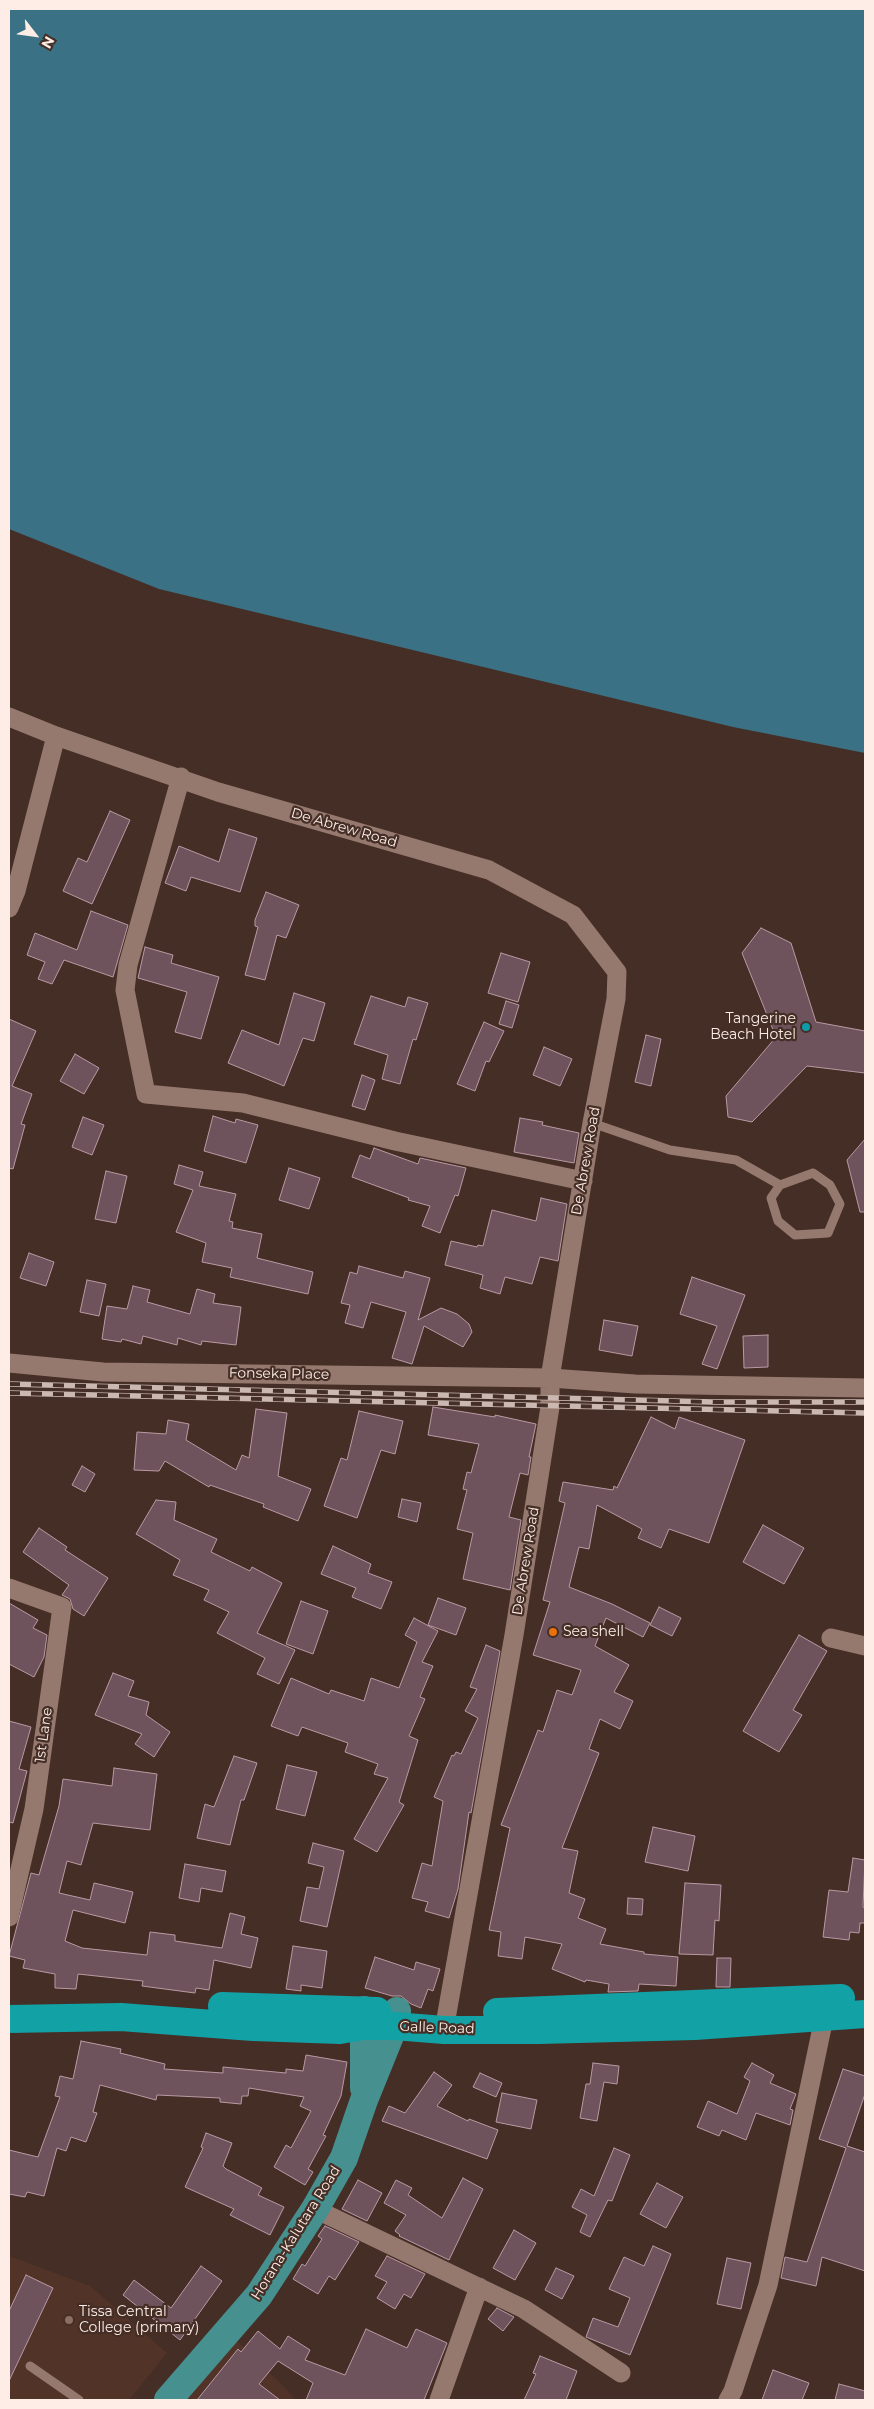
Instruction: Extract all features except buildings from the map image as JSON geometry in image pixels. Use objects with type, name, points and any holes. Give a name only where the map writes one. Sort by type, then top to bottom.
[{"type":"highway","name":"Galle Road","points":[[446,2021],[672,2006],[865,1997]]},
{"type":"highway","name":"Galle Road","points":[[9,2001],[119,1998],[363,2018],[446,2021],[539,2030],[696,2026],[865,2014]]},
{"type":"highway","name":"Galle Road","points":[[9,2019],[121,2017],[253,2027],[340,2030],[363,2018]]},
{"type":"main road","name":"Horana-Kalutara Road","points":[[363,2018],[364,2100]]},
{"type":"main road","name":"Horana-Kalutara Road","points":[[168,2400],[259,2295],[315,2209],[344,2158],[364,2100],[396,2019]]},
{"type":"street","name":"De Abrew Road","points":[[9,717],[56,736],[181,777],[218,792],[489,870],[573,915],[617,972],[616,999],[592,1123],[550,1378],[550,1407],[514,1635],[446,2021]]},
{"type":"street","points":[[9,908],[16,891],[56,736]]},
{"type":"street","points":[[181,777],[128,965],[124,990],[146,1094],[243,1103],[395,1141],[583,1181]]},
{"type":"street","name":"Fonseka Place","points":[[9,1363],[103,1372],[550,1378],[635,1384],[865,1388]]},
{"type":"street","name":"1st Lane","points":[[9,1588],[62,1607],[34,1809],[9,1917]]},
{"type":"street","points":[[831,1638],[865,1646]]},
{"type":"street","points":[[728,2400],[768,2285],[824,2018]]},
{"type":"street","points":[[315,2209],[524,2310],[621,2373]]},
{"type":"street","points":[[439,2400],[479,2287]]},
{"type":"lane","points":[[592,1123],[670,1150],[736,1160],[780,1185],[813,1173],[830,1185],[840,1204],[828,1233],[795,1236],[778,1221],[771,1198],[780,1185]]},
{"type":"lane","points":[[30,2366],[80,2400]]},
{"type":"shaded area","name":"Tissa Central College (primary)","points":[[9,2256],[90,2286],[167,2353],[129,2400],[9,2400]]},
{"type":"shaded area","points":[[236,2340],[288,2391],[295,2400],[186,2400]]},
{"type":"water","points":[[9,9],[865,9],[865,753],[733,727],[159,589],[9,529]]},
{"type":"railway","points":[[9,1384],[713,1402],[865,1402]]},
{"type":"railway","points":[[9,1393],[865,1413]]},
{"type":"place","name":"Tangerine Beach Hotel","points":[[806,1027]]},
{"type":"place","name":"Sea shell","points":[[553,1632]]},
{"type":"place","name":"Tissa Central College (primary)","points":[[69,2320]]}]
